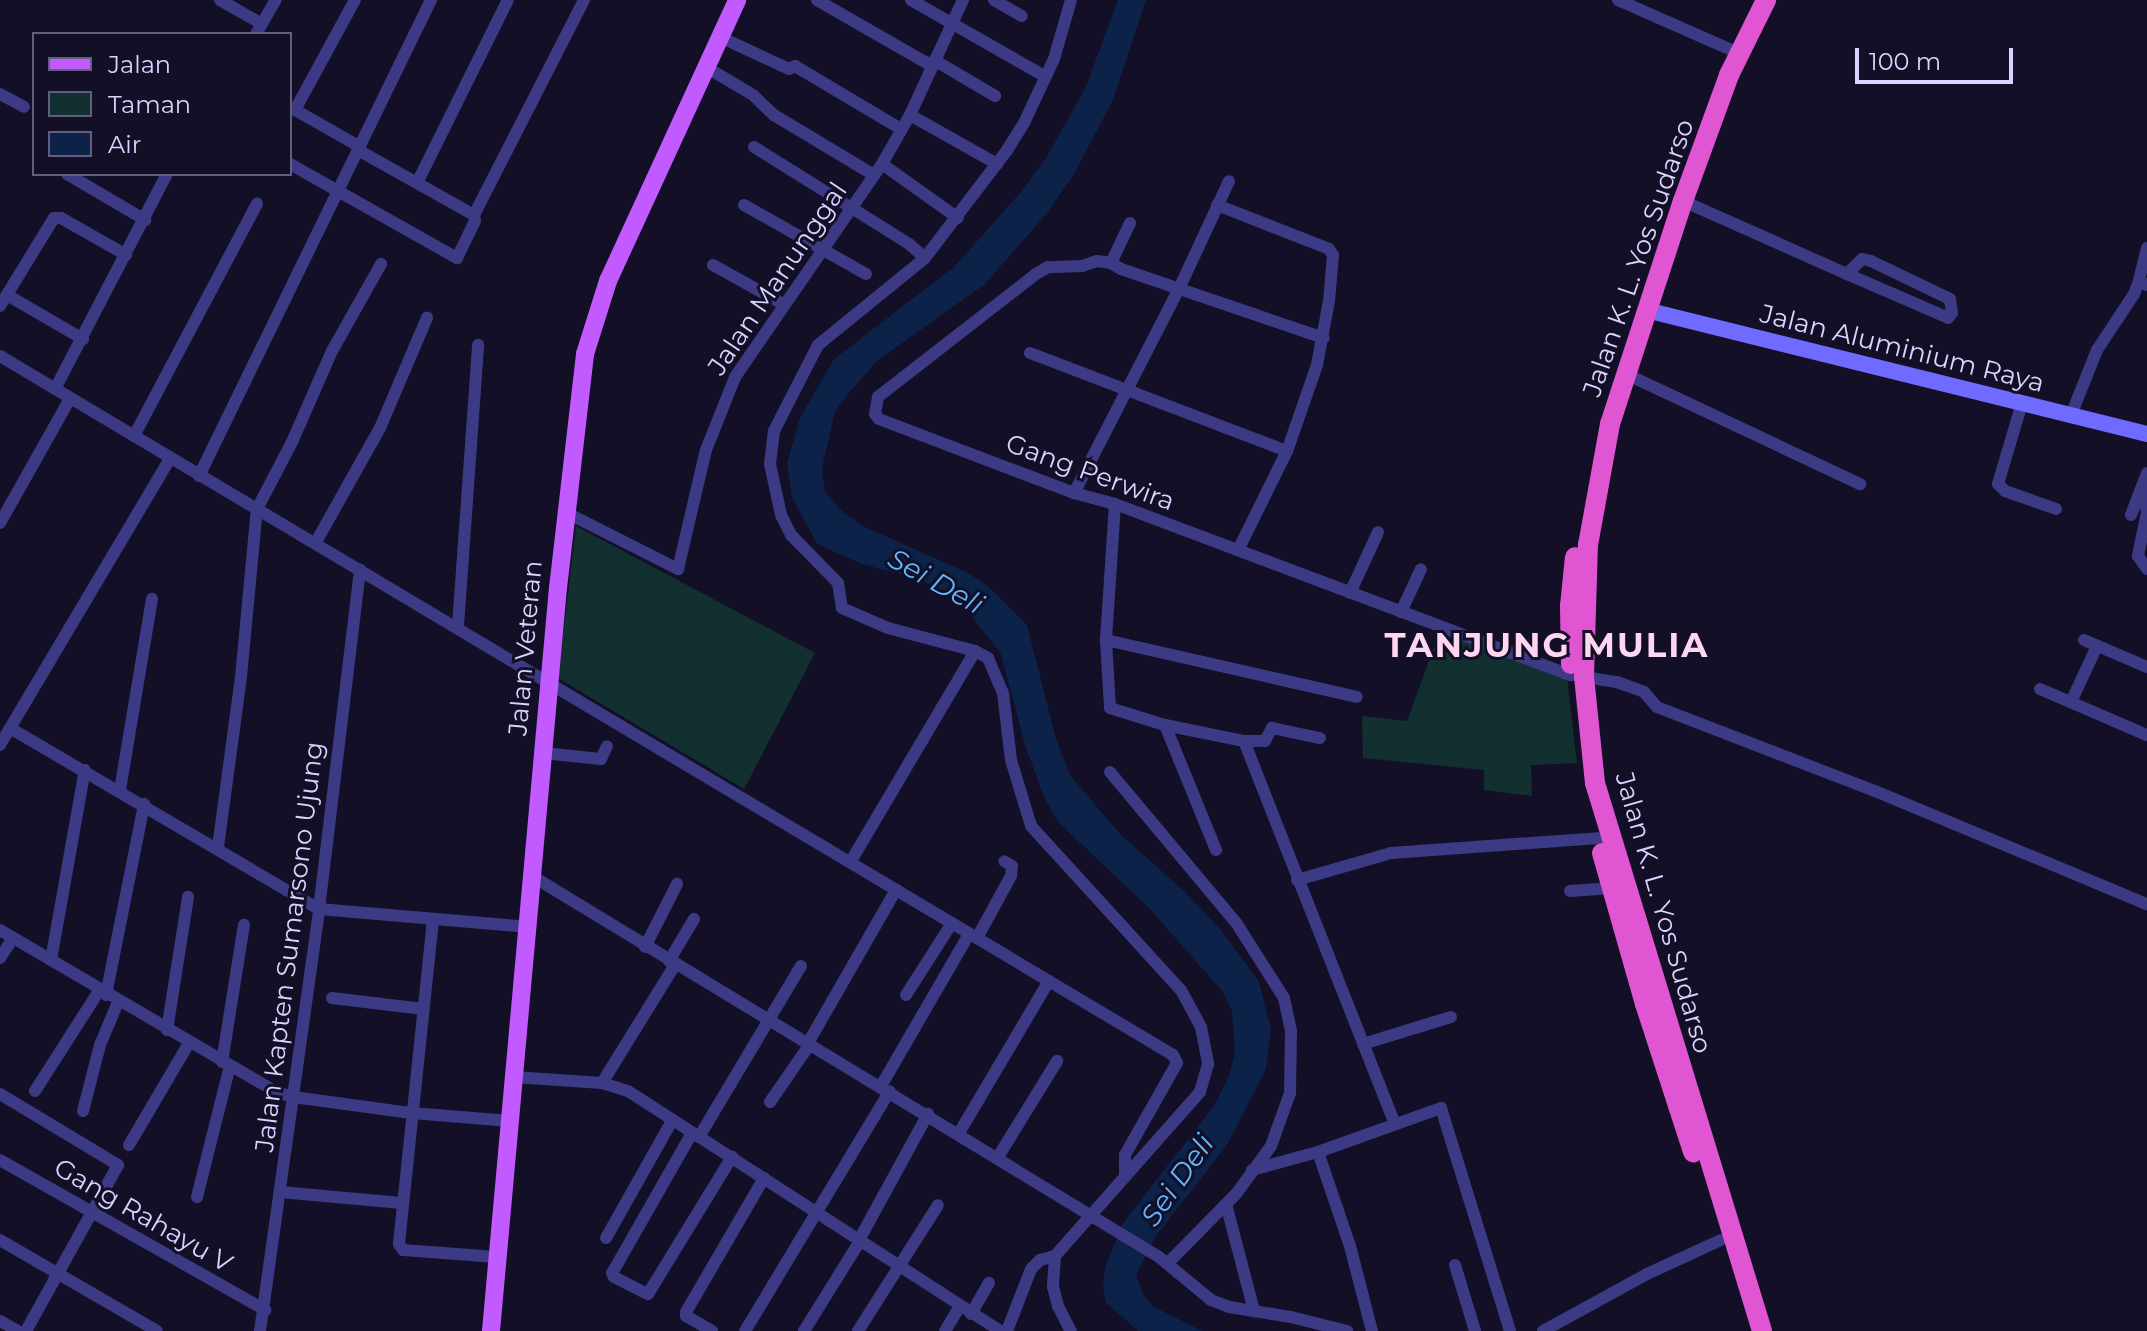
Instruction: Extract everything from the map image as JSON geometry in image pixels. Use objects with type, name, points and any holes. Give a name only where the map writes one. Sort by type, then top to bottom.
[{"type":"highway","name":"Jalan K. L. Yos Sudarso","points":[[1749,1331],[1645,1004],[1598,838],[1582,770],[1570,606],[1581,513],[1601,413],[1729,49],[1753,0]]},
{"type":"highway","name":"Jalan K. L. Yos Sudarso","points":[[1762,1331],[1595,783],[1577,676],[1588,545],[1606,443],[1626,374],[1640,308],[1729,75],[1766,0]]},
{"type":"main road","name":"Jalan Veteran","points":[[491,1331],[565,512],[585,354],[597,313],[737,0]]},
{"type":"main road","name":"Jalan Aluminium Raya","points":[[1640,308],[2147,434]]},
{"type":"street","points":[[220,0],[259,29],[276,0]]},
{"type":"street","points":[[355,0],[293,109],[474,215]]},
{"type":"street","points":[[199,476],[431,0]]},
{"type":"street","points":[[417,183],[508,0]]},
{"type":"street","points":[[292,165],[455,258],[584,0]]},
{"type":"street","points":[[817,0],[995,96]]},
{"type":"street","points":[[911,0],[1046,77]]},
{"type":"street","name":"Jalan Manunggal","points":[[565,512],[678,569],[706,450],[735,377],[882,164],[910,115],[963,0]]},
{"type":"street","points":[[994,0],[1022,16]]},
{"type":"street","points":[[1007,1331],[1031,1269],[1040,1260],[1055,1256],[1200,1092],[1208,1064],[1206,1045],[1181,990],[1031,826],[1011,760],[1003,693],[988,658],[975,651],[888,628],[842,608],[838,583],[807,556],[781,515],[770,464],[774,431],[818,345],[925,258],[958,218],[1024,123],[1046,77],[1071,0]]},
{"type":"street","points":[[1618,0],[1729,49]]},
{"type":"street","points":[[720,37],[789,69],[795,66],[901,129]]},
{"type":"street","points":[[706,67],[753,95],[774,115],[874,175]]},
{"type":"street","points":[[0,94],[24,107]]},
{"type":"street","points":[[910,115],[997,164]]},
{"type":"street","points":[[754,147],[909,244],[925,258]]},
{"type":"street","points":[[882,164],[958,218]]},
{"type":"street","points":[[70,176],[145,220]]},
{"type":"street","points":[[55,389],[166,176]]},
{"type":"street","points":[[1074,493],[1178,291],[1229,181]]},
{"type":"street","points":[[1683,201],[1847,274],[1948,318],[1952,313],[1950,299],[1871,261],[1862,259],[1847,274]]},
{"type":"street","points":[[134,436],[257,204]]},
{"type":"street","points":[[744,205],[866,274]]},
{"type":"street","points":[[1217,205],[1332,251],[1324,338],[1287,451],[1238,550]]},
{"type":"street","points":[[83,339],[3,300],[54,218],[61,218],[126,255]]},
{"type":"street","points":[[1130,223],[1111,263],[1178,291],[1324,338]]},
{"type":"street","points":[[2071,415],[2097,350],[2143,283],[2147,248]]},
{"type":"street","name":"Gang Perwira","points":[[1111,263],[1097,261],[1082,266],[1048,267],[1036,274],[878,397],[873,407],[879,419],[1577,676],[1617,682],[1644,692],[1657,707],[1875,791],[2147,904]]},
{"type":"street","points":[[218,847],[241,677],[257,509],[292,442],[332,351],[381,264]]},
{"type":"street","points":[[713,265],[783,304]]},
{"type":"street","points":[[316,542],[380,428],[427,318]]},
{"type":"street","points":[[458,626],[478,345]]},
{"type":"street","points":[[1030,353],[1287,451]]},
{"type":"street","points":[[0,356],[549,680],[1176,1060],[1125,1155],[1125,1176]]},
{"type":"street","points":[[1626,374],[1860,484]]},
{"type":"street","points":[[0,523],[70,399]]},
{"type":"street","points":[[2022,403],[1998,484],[2005,491],[2056,509]]},
{"type":"street","points":[[170,459],[4,735],[85,770],[319,909],[527,927]]},
{"type":"street","points":[[2131,515],[2147,473]]},
{"type":"street","points":[[2141,489],[2147,512],[2138,556],[2147,569]]},
{"type":"street","points":[[1115,504],[1106,640],[1110,708],[1165,725],[1244,741],[1265,741],[1272,728],[1320,738]]},
{"type":"street","points":[[1350,593],[1378,532]]},
{"type":"street","name":"Jalan Kapten Sumarsono Ujung","points":[[260,1331],[319,909],[360,569]]},
{"type":"street","points":[[1401,612],[1421,569]]},
{"type":"street","points":[[120,790],[152,599]]},
{"type":"street","points":[[1106,640],[1357,697]]},
{"type":"street","points":[[2084,640],[2147,667]]},
{"type":"street","points":[[2071,702],[2097,646]]},
{"type":"street","points":[[851,861],[975,651]]},
{"type":"street","points":[[2040,689],[2147,735]]},
{"type":"street","points":[[1165,725],[1216,850]]},
{"type":"street","points":[[1244,741],[1394,1122]]},
{"type":"street","points":[[543,753],[601,759],[607,746]]},
{"type":"street","points":[[51,960],[85,770]]},
{"type":"street","points":[[1110,772],[1229,914],[1284,998],[1293,1059],[1290,1093],[1271,1146],[1226,1204],[1163,1260]]},
{"type":"street","points":[[35,1091],[103,993],[144,804]]},
{"type":"street","points":[[1297,880],[1391,853],[1598,838]]},
{"type":"street","points":[[745,1331],[973,936],[1011,876],[1012,866],[1004,861]]},
{"type":"street","points":[[532,876],[645,947],[928,1114],[1163,1260],[1211,1300],[1229,1307],[1347,1331]]},
{"type":"street","points":[[645,947],[677,884]]},
{"type":"street","points":[[1570,891],[1613,888]]},
{"type":"street","points":[[770,1102],[809,1044],[896,890]]},
{"type":"street","points":[[167,1030],[188,897]]},
{"type":"street","points":[[602,1083],[694,919]]},
{"type":"street","points":[[433,920],[402,1203],[401,1249],[497,1257]]},
{"type":"street","points":[[906,995],[952,923]]},
{"type":"street","points":[[197,1197],[226,1064],[244,925]]},
{"type":"street","points":[[0,930],[265,1087],[293,1097],[412,1113],[510,1121]]},
{"type":"street","points":[[0,958],[13,938]]},
{"type":"street","points":[[732,1157],[648,1294],[614,1277],[612,1273],[801,966]]},
{"type":"street","points":[[959,1133],[1049,981]]},
{"type":"street","points":[[332,998],[423,1009]]},
{"type":"street","points":[[83,1111],[100,1045],[118,1002]]},
{"type":"street","points":[[1363,1044],[1451,1017]]},
{"type":"street","points":[[129,1145],[189,1043]]},
{"type":"street","points":[[998,1157],[1057,1061]]},
{"type":"street","points":[[514,1077],[602,1083],[628,1091],[1000,1331]]},
{"type":"street","points":[[0,1094],[117,1163],[118,1168],[26,1331]]},
{"type":"street","points":[[1252,1170],[1318,1152],[1394,1122],[1441,1108],[1510,1331]]},
{"type":"street","points":[[804,1331],[859,1241],[928,1114]]},
{"type":"street","points":[[606,1238],[672,1121]]},
{"type":"street","points":[[1318,1152],[1350,1246],[1372,1331]]},
{"type":"street","name":"Gang Rahayu V","points":[[0,1160],[265,1310]]},
{"type":"street","points":[[712,1331],[686,1316],[686,1312],[764,1178]]},
{"type":"street","points":[[280,1192],[402,1203]]},
{"type":"street","points":[[1226,1204],[1254,1311]]},
{"type":"street","points":[[858,1331],[938,1205]]},
{"type":"street","points":[[0,1240],[157,1331]]},
{"type":"street","points":[[1543,1331],[1647,1274],[1721,1240]]},
{"type":"street","points":[[1055,1256],[1053,1287],[1058,1306],[1071,1331]]},
{"type":"street","points":[[1455,1265],[1475,1331]]},
{"type":"street","points":[[945,1331],[989,1283]]},
{"type":"street","points":[[0,1321],[18,1331]]},
{"type":"green space","points":[[576,526],[815,653],[744,789],[558,678]]},
{"type":"green space","points":[[1440,631],[1567,678],[1577,763],[1531,765],[1532,796],[1484,790],[1484,770],[1363,758],[1362,716],[1407,721]]},
{"type":"water","name":"Sei Deli","points":[[1118,0],[1146,0],[1113,100],[1074,174],[1047,213],[985,284],[877,361],[850,392],[835,411],[822,468],[825,492],[844,513],[863,526],[968,573],[988,586],[1027,625],[1056,739],[1070,775],[1121,835],[1184,891],[1221,930],[1259,982],[1271,1029],[1266,1069],[1227,1145],[1155,1237],[1136,1275],[1144,1296],[1154,1307],[1202,1331],[1138,1331],[1106,1303],[1103,1288],[1105,1267],[1123,1223],[1214,1106],[1229,1076],[1235,1052],[1232,1011],[1223,992],[1149,908],[1058,822],[1044,797],[1025,745],[1001,654],[963,605],[922,580],[862,564],[817,544],[792,497],[787,463],[800,418],[834,359],[954,267],[1021,192],[1046,158],[1085,89]]},
{"type":"district","name":"TANJUNG MULIA","points":[[1547,646]]}]
